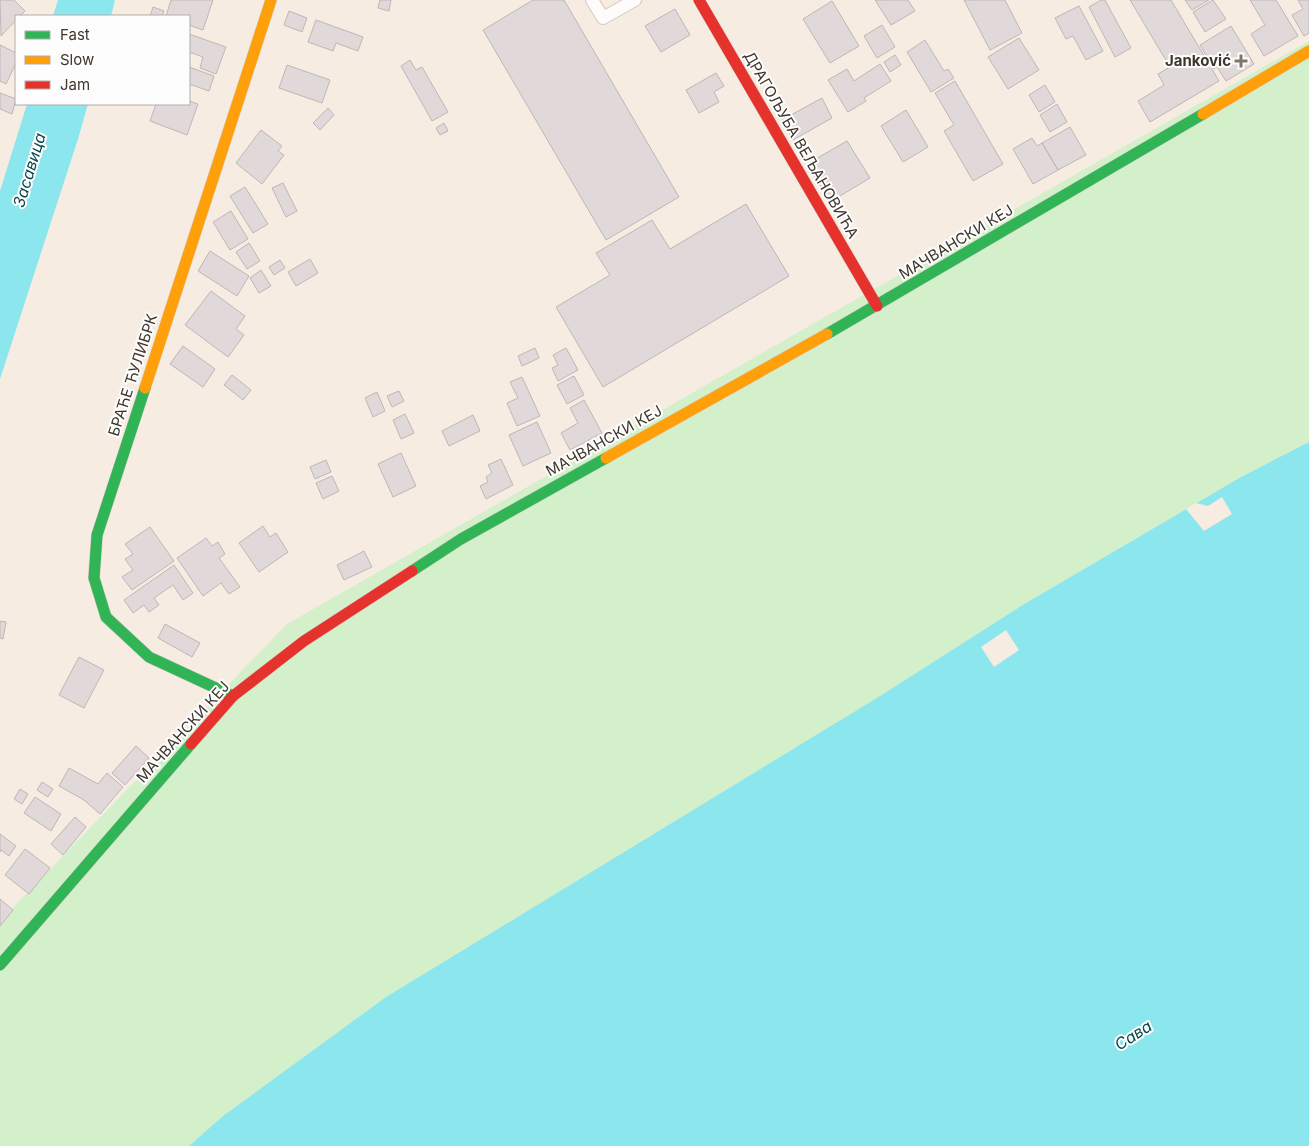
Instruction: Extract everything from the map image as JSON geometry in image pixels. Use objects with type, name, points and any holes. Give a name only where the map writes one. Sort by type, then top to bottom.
[{"type":"street","name":"БРАЋЕ ЋУЛИБРК","points":[[233,696],[150,657],[106,617],[94,578],[97,535],[271,0]]},
{"type":"street","name":"ДРАГОЉУБА ВЕЉАНОВИЋА","points":[[699,0],[877,306]]},
{"type":"street","name":"МАЧВАНСКИ КЕЈ","points":[[0,965],[233,696],[304,641],[461,539],[877,306],[1309,51]]},
{"type":"lane","points":[[592,0],[602,18],[635,0]]},
{"type":"green space","points":[[1309,41],[1309,442],[1241,477],[1021,606],[880,696],[386,997],[223,1116],[189,1146],[0,1146],[0,921],[287,624]]},
{"type":"water","points":[[58,0],[115,0],[111,15],[53,15]]},
{"type":"water","name":"Засавица","points":[[27,105],[88,105],[0,379],[0,191]]},
{"type":"water","name":"Сава","points":[[1309,442],[1309,1146],[189,1146],[223,1116],[386,997],[880,696],[1021,606],[1241,477]]},
{"type":"pier","points":[[1222,497],[1232,514],[1204,531],[1186,509],[1196,503],[1208,506]]},
{"type":"pier","points":[[1006,630],[1019,650],[994,667],[981,647]]},
{"type":"building","points":[[0,0],[14,0],[25,11],[21,15],[15,15],[15,21],[1,36]]},
{"type":"building","points":[[171,0],[213,0],[203,30],[190,25],[190,15],[166,15]]},
{"type":"building","points":[[380,0],[391,0],[389,11],[378,8]]},
{"type":"building","points":[[533,0],[564,0],[679,197],[606,240],[483,30]]},
{"type":"building","points":[[875,0],[908,0],[915,11],[891,25]]},
{"type":"building","points":[[964,0],[1005,0],[1022,33],[990,50]]},
{"type":"building","points":[[1101,0],[1105,0],[1131,48],[1115,57],[1089,7]]},
{"type":"building","points":[[1130,0],[1171,0],[1219,81],[1150,122],[1138,101],[1164,85],[1158,74],[1170,67]]},
{"type":"building","points":[[1185,0],[1209,0],[1192,10]]},
{"type":"building","points":[[1213,0],[1226,19],[1205,32],[1193,12]]},
{"type":"building","points":[[1250,0],[1276,0],[1298,36],[1264,56],[1251,34],[1265,25]]},
{"type":"building","points":[[1298,0],[1309,0],[1309,33],[1304,36],[1292,15],[1303,9]]},
{"type":"building","points":[[832,1],[859,46],[830,63],[803,19]]},
{"type":"building","points":[[1079,6],[1103,51],[1086,60],[1073,36],[1066,39],[1055,18]]},
{"type":"building","points":[[153,7],[164,11],[162,15],[150,15]]},
{"type":"building","points":[[675,9],[690,35],[661,52],[645,26]]},
{"type":"building","points":[[289,11],[307,18],[302,32],[284,25]]},
{"type":"building","points":[[316,20],[363,37],[358,51],[336,43],[333,51],[308,42]]},
{"type":"building","points":[[882,25],[895,47],[877,58],[864,36]]},
{"type":"building","points":[[1231,26],[1254,64],[1226,81],[1217,67],[1214,69],[1200,45]]},
{"type":"building","points":[[190,34],[226,47],[216,74],[200,68],[203,57],[190,52]]},
{"type":"building","points":[[1019,38],[1039,70],[1008,89],[988,57]]},
{"type":"building","points":[[925,40],[944,71],[948,69],[954,78],[931,92],[907,52]]},
{"type":"building","points":[[0,45],[15,52],[15,65],[6,84],[0,81]]},
{"type":"building","points":[[895,55],[901,65],[890,72],[884,62]]},
{"type":"building","points":[[410,60],[416,70],[422,67],[448,112],[432,121],[401,66]]},
{"type":"building","points":[[880,64],[891,81],[864,98],[866,101],[848,112],[828,80],[847,69],[854,81]]},
{"type":"building","points":[[287,65],[330,80],[322,103],[279,88]]},
{"type":"building","points":[[190,67],[214,76],[209,91],[190,84]]},
{"type":"building","points":[[716,73],[724,86],[714,92],[719,102],[699,113],[686,90]]},
{"type":"building","points":[[955,81],[1003,164],[973,181],[944,131],[954,125],[935,93]]},
{"type":"building","points":[[1045,85],[1055,102],[1039,112],[1029,95]]},
{"type":"building","points":[[0,93],[15,99],[12,114],[0,109]]},
{"type":"building","points":[[822,98],[832,118],[793,140],[782,120]]},
{"type":"building","points":[[190,101],[198,104],[187,135],[150,121],[156,105],[190,105]]},
{"type":"building","points":[[1057,104],[1067,122],[1050,132],[1040,115]]},
{"type":"building","points":[[328,108],[334,115],[320,130],[313,123]]},
{"type":"building","points":[[906,110],[928,147],[903,162],[881,126]]},
{"type":"building","points":[[444,123],[448,131],[440,135],[436,128]]},
{"type":"building","points":[[1070,127],[1086,155],[1058,170],[1042,143]]},
{"type":"building","points":[[261,130],[282,146],[278,151],[284,155],[262,184],[236,163]]},
{"type":"building","points":[[1032,138],[1037,146],[1042,143],[1058,170],[1033,184],[1013,149]]},
{"type":"building","points":[[847,141],[870,178],[830,202],[807,164]]},
{"type":"building","points":[[283,183],[297,211],[286,217],[272,188]]},
{"type":"building","points":[[245,187],[268,224],[253,233],[230,196]]},
{"type":"building","points":[[746,204],[789,276],[603,387],[556,307],[610,275],[596,253],[652,220],[670,249]]},
{"type":"building","points":[[231,211],[248,239],[230,250],[213,222]]},
{"type":"building","points":[[249,243],[260,261],[247,269],[236,252]]},
{"type":"building","points":[[210,251],[249,276],[237,296],[198,271]]},
{"type":"building","points":[[310,259],[318,273],[296,286],[288,272]]},
{"type":"building","points":[[280,260],[285,268],[274,275],[269,267]]},
{"type":"building","points":[[261,270],[271,286],[259,293],[250,278]]},
{"type":"building","points":[[211,291],[245,316],[236,329],[244,335],[228,357],[185,325]]},
{"type":"building","points":[[183,346],[215,369],[203,387],[170,364]]},
{"type":"building","points":[[535,348],[539,358],[522,366],[518,356]]},
{"type":"building","points":[[566,348],[578,370],[558,381],[552,368],[558,365],[553,355]]},
{"type":"building","points":[[232,375],[251,390],[243,400],[224,385]]},
{"type":"building","points":[[574,376],[584,395],[567,404],[557,385]]},
{"type":"building","points":[[522,377],[540,416],[517,426],[507,403],[518,398],[510,382]]},
{"type":"building","points":[[399,391],[404,401],[392,407],[387,396]]},
{"type":"building","points":[[377,392],[385,411],[373,417],[365,398]]},
{"type":"building","points":[[584,400],[602,433],[570,450],[561,433],[578,423],[570,408]]},
{"type":"building","points":[[405,414],[414,433],[401,439],[393,420]]},
{"type":"building","points":[[473,415],[480,431],[449,446],[442,431]]},
{"type":"building","points":[[537,422],[551,453],[523,466],[509,435]]},
{"type":"building","points":[[401,453],[416,486],[393,497],[378,464]]},
{"type":"building","points":[[501,459],[513,485],[486,499],[480,486],[488,482],[486,477],[492,473],[488,465]]},
{"type":"building","points":[[326,460],[331,472],[315,479],[310,467]]},
{"type":"building","points":[[332,476],[339,491],[323,499],[316,483]]},
{"type":"building","points":[[263,526],[270,537],[276,533],[288,552],[259,572],[239,543]]},
{"type":"building","points":[[150,527],[174,561],[132,590],[122,577],[133,570],[125,559],[133,554],[125,544]]},
{"type":"building","points":[[206,538],[212,546],[218,542],[225,554],[219,558],[240,587],[229,594],[221,583],[203,596],[177,558]]},
{"type":"building","points":[[364,551],[372,567],[344,580],[337,565]]},
{"type":"building","points":[[174,565],[193,593],[183,600],[173,585],[154,598],[159,605],[149,612],[144,605],[133,613],[124,600]]},
{"type":"building","points":[[0,621],[6,622],[3,639],[0,638]]},
{"type":"building","points":[[165,624],[200,643],[192,657],[158,638]]},
{"type":"building","points":[[79,657],[104,670],[84,708],[59,695]]},
{"type":"building","points":[[136,746],[149,758],[125,785],[112,773]]},
{"type":"building","points":[[69,768],[98,784],[107,773],[123,787],[100,814],[84,800],[59,786]]},
{"type":"building","points":[[42,782],[53,789],[48,797],[37,790]]},
{"type":"building","points":[[20,789],[28,794],[22,804],[14,799]]},
{"type":"building","points":[[35,797],[61,814],[51,831],[24,813]]},
{"type":"building","points":[[75,817],[86,827],[63,855],[51,844]]},
{"type":"building","points":[[0,834],[16,846],[9,856],[1,850],[0,852]]},
{"type":"building","points":[[25,849],[50,868],[29,894],[5,875]]},
{"type":"building","points":[[0,899],[13,910],[0,926]]},
{"type":"traffic: fast","points":[[827,334],[1203,114]]},
{"type":"traffic: fast","points":[[145,388],[97,535],[94,578],[106,617],[149,657],[233,696]]},
{"type":"traffic: fast","points":[[412,571],[461,539],[606,458]]},
{"type":"traffic: fast","points":[[0,965],[191,744]]},
{"type":"traffic: slow","points":[[145,388],[271,0]]},
{"type":"traffic: slow","points":[[1203,114],[1309,51]]},
{"type":"traffic: slow","points":[[606,458],[827,334]]},
{"type":"traffic: jam","points":[[699,0],[877,306]]},
{"type":"traffic: jam","points":[[191,744],[233,696],[304,641],[412,571]]},
{"type":"place","name":"Janković","points":[[1241,61]]}]
